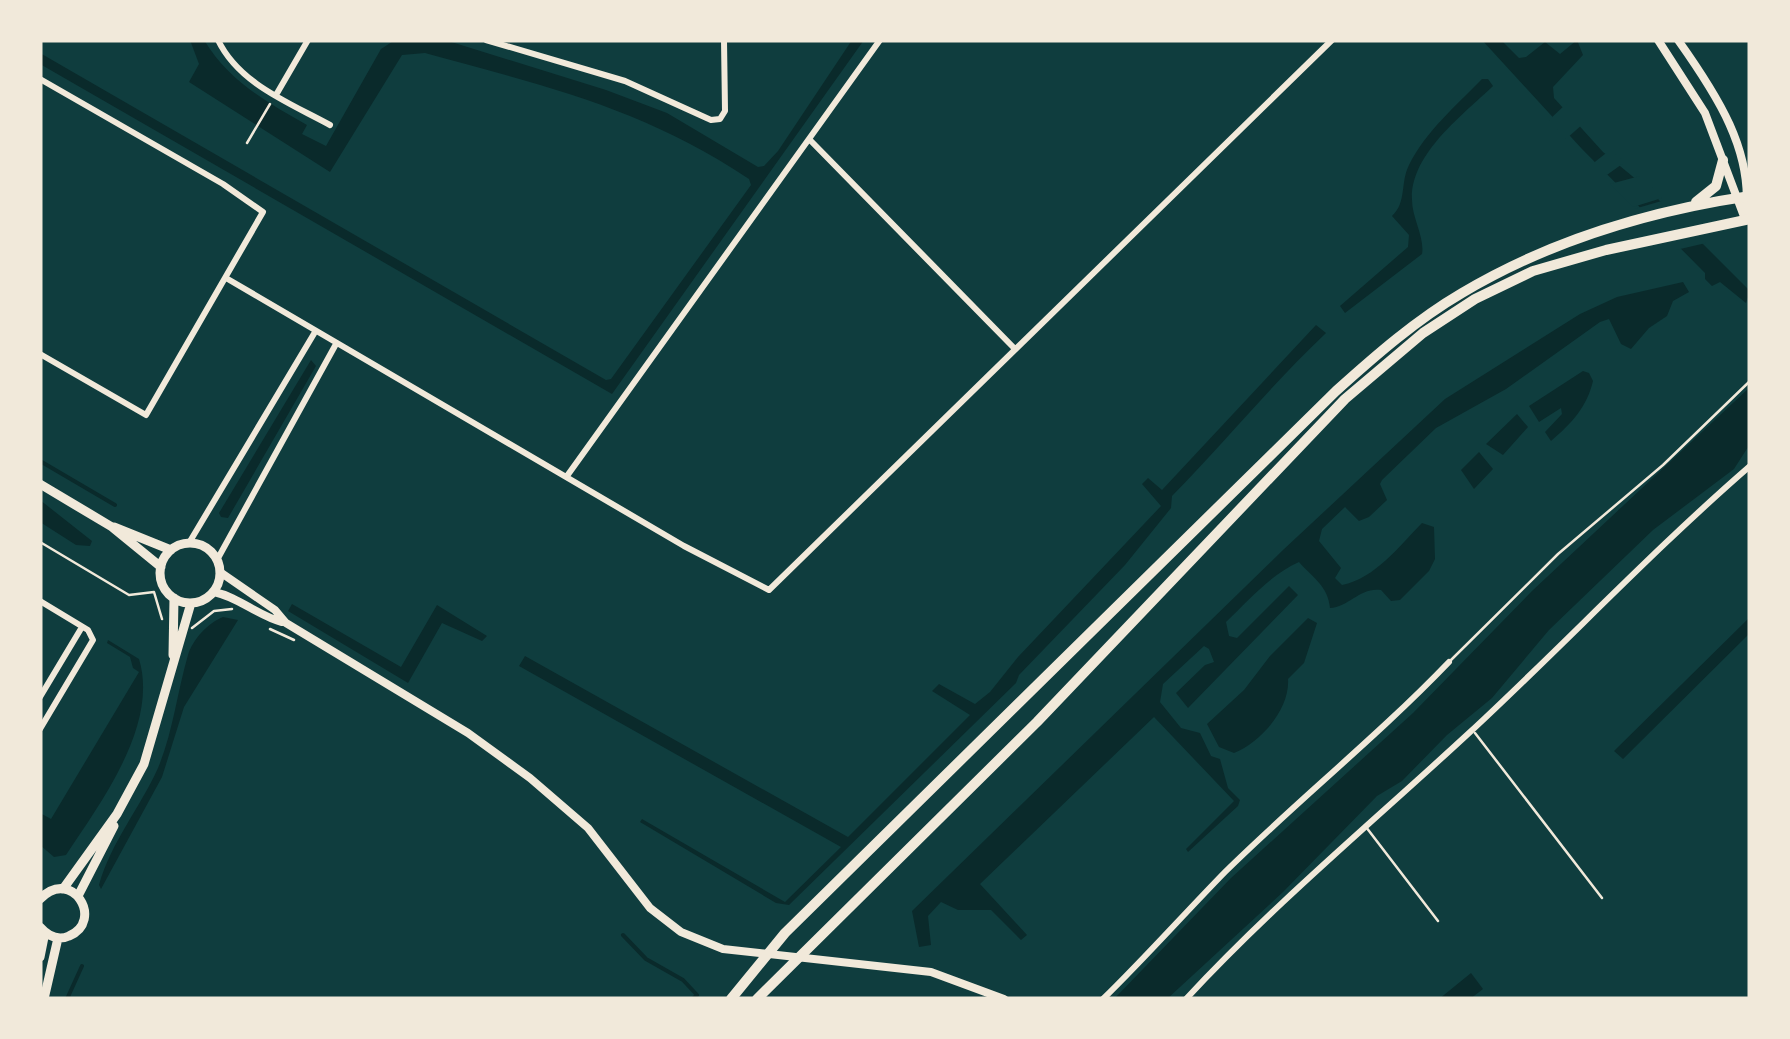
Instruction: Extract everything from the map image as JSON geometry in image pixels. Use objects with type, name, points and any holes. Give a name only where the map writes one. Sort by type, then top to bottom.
[{"type":"main road","points":[[1686,206],[1712,192],[1723,160]]},
{"type":"main road","points":[[730,999],[785,933],[1346,382],[1412,326],[1463,292],[1578,238],[1686,206],[1749,196]]},
{"type":"main road","points":[[757,999],[1024,736],[1253,493],[1378,370],[1423,333],[1475,299],[1533,272],[1648,240],[1748,219]]},
{"type":"main road","points":[[40,484],[112,526],[171,550],[189,544],[210,551],[220,572],[214,592],[192,603],[174,598]]},
{"type":"main road","points":[[112,526],[161,567]]},
{"type":"main road","points":[[171,550],[161,567],[162,581],[174,598],[173,658]]},
{"type":"main road","points":[[78,896],[144,764],[192,603]]},
{"type":"main road","points":[[63,889],[118,814]]},
{"type":"main road","points":[[40,957],[42,930],[58,938],[71,935],[82,925],[85,912],[78,896],[63,889],[42,894]]},
{"type":"main road","points":[[44,999],[58,938]]},
{"type":"street","points":[[218,40],[248,79],[330,125]]},
{"type":"street","points":[[274,97],[308,40]]},
{"type":"street","points":[[486,40],[625,81],[711,120],[720,119],[725,112],[724,40]]},
{"type":"street","points":[[567,476],[880,40]]},
{"type":"street","points":[[226,278],[684,546],[769,590],[1332,40]]},
{"type":"street","points":[[1658,40],[1705,113],[1734,198],[1748,219]]},
{"type":"street","points":[[1678,40],[1708,82],[1727,119],[1749,196],[1748,219]]},
{"type":"street","points":[[40,79],[223,184],[263,212],[146,415],[40,354]]},
{"type":"street","points":[[810,140],[1015,348]]},
{"type":"street","points":[[189,544],[315,332]]},
{"type":"street","points":[[217,560],[336,344]]},
{"type":"street","points":[[1186,999],[1257,926],[1472,730],[1686,522],[1750,466]]},
{"type":"street","points":[[220,572],[275,610],[286,623]]},
{"type":"street","points":[[214,592],[286,623],[468,733],[530,778],[588,828],[650,908],[681,932],[723,949],[931,972],[1004,999]]},
{"type":"street","points":[[40,601],[82,627],[93,640],[40,729]]},
{"type":"street","points":[[40,697],[82,627]]},
{"type":"street","points":[[1103,999],[1226,872],[1450,662]]},
{"type":"lane","points":[[1450,662],[1558,554],[1662,466],[1750,381]]},
{"type":"lane","points":[[1472,730],[1602,898]]},
{"type":"lane","points":[[1366,827],[1438,921]]},
{"type":"path","points":[[247,143],[274,97]]},
{"type":"path","points":[[40,542],[129,595],[154,592]]},
{"type":"water","points":[[190,40],[204,40],[237,79],[307,125],[302,134],[326,146],[381,49],[395,40],[445,40],[667,113],[758,167],[778,151],[852,40],[864,40],[612,394],[40,64],[40,53],[606,380],[611,379],[751,185],[749,179],[671,134],[632,117],[552,89],[425,53],[402,55],[330,172],[189,82],[199,64]]},
{"type":"water","points":[[1482,40],[1501,40],[1519,58],[1545,42],[1560,54],[1577,40],[1583,55],[1553,87],[1554,98],[1603,152],[1649,190],[1750,291],[1746,303],[1720,282],[1712,286],[1705,273],[1582,149]]},
{"type":"water","points":[[1482,79],[1488,79],[1493,86],[1440,137],[1414,183],[1412,200],[1422,254],[1345,313],[1340,306],[1408,247],[1409,235],[1392,216],[1400,205],[1409,165],[1433,130]]},
{"type":"water","points":[[1683,282],[1689,292],[1673,301],[1667,316],[1649,328],[1631,349],[1621,344],[1609,319],[1600,322],[1506,389],[1436,428],[1382,480],[1387,500],[1369,517],[1359,521],[1345,507],[1322,529],[1319,541],[1341,568],[1335,578],[1342,585],[1366,576],[1422,523],[1434,527],[1435,559],[1429,571],[1400,600],[1391,601],[1381,590],[1374,590],[1330,608],[1323,588],[1299,562],[1269,581],[1226,622],[1229,636],[1237,638],[1289,586],[1298,595],[1188,708],[1176,693],[1205,665],[1214,662],[1209,649],[1204,646],[1163,684],[1160,702],[1181,728],[1200,733],[1211,756],[1220,759],[1228,788],[1240,800],[1188,852],[1186,849],[1234,801],[1154,717],[980,884],[1027,935],[1021,940],[991,910],[958,910],[941,902],[928,916],[931,945],[919,947],[912,911],[1283,550],[1445,399],[1580,314],[1617,297]]},
{"type":"water","points":[[1316,325],[1326,333],[1172,496],[1171,508],[1125,565],[1019,675],[1016,683],[789,905],[776,903],[640,822],[642,819],[785,902],[841,847],[519,666],[525,656],[848,837],[970,715],[932,691],[939,684],[975,704],[990,692],[1018,657],[1161,506],[1142,484],[1148,478],[1162,490]]},
{"type":"water","points":[[311,360],[316,366],[228,518],[221,517],[219,513]]},
{"type":"water","points":[[1583,371],[1593,381],[1587,399],[1551,441],[1545,432],[1562,414],[1561,408],[1539,422],[1529,406]]},
{"type":"water","points":[[1750,387],[1750,444],[1734,469],[1653,530],[1549,630],[1492,698],[1447,735],[1402,781],[1377,796],[1283,892],[1167,999],[1114,999],[1231,878],[1413,713],[1532,591]]},
{"type":"water","points":[[1517,414],[1528,427],[1503,455],[1486,444]]},
{"type":"water","points":[[1479,452],[1493,469],[1474,489],[1461,470]]},
{"type":"water","points":[[40,500],[92,541],[90,546],[76,545],[40,522]]},
{"type":"water","points":[[292,604],[401,667],[437,605],[487,636],[482,641],[442,623],[408,683],[288,611]]},
{"type":"water","points":[[223,617],[238,620],[184,707],[162,777],[101,889],[99,885],[111,854],[163,754],[190,649],[207,627]]},
{"type":"water","points":[[1750,617],[1750,633],[1623,759],[1614,751]]},
{"type":"water","points":[[1308,618],[1317,623],[1304,663],[1288,679],[1279,713],[1244,748],[1234,753],[1219,747],[1207,724],[1244,690],[1270,656]]},
{"type":"water","points":[[108,640],[139,659],[143,684],[141,710],[134,736],[110,787],[66,855],[54,857],[40,845],[40,813],[51,819],[139,672],[133,668],[130,657]]},
{"type":"water","points":[[1471,973],[1483,989],[1470,999],[1439,999]]},
{"type":"pier","points":[[1566,104],[1584,123],[1566,139],[1549,120]]},
{"type":"pier","points":[[1610,150],[1625,162],[1604,177],[1591,165]]},
{"type":"pier","points":[[1640,176],[1662,198],[1633,207],[1610,184]]},
{"type":"pier","points":[[1665,200],[1706,243],[1676,250],[1634,209]]},
{"type":"waterway","points":[[40,461],[115,505]]},
{"type":"waterway","points":[[623,935],[646,959],[683,980],[697,995],[693,999]]},
{"type":"waterway","points":[[67,999],[82,966]]}]
